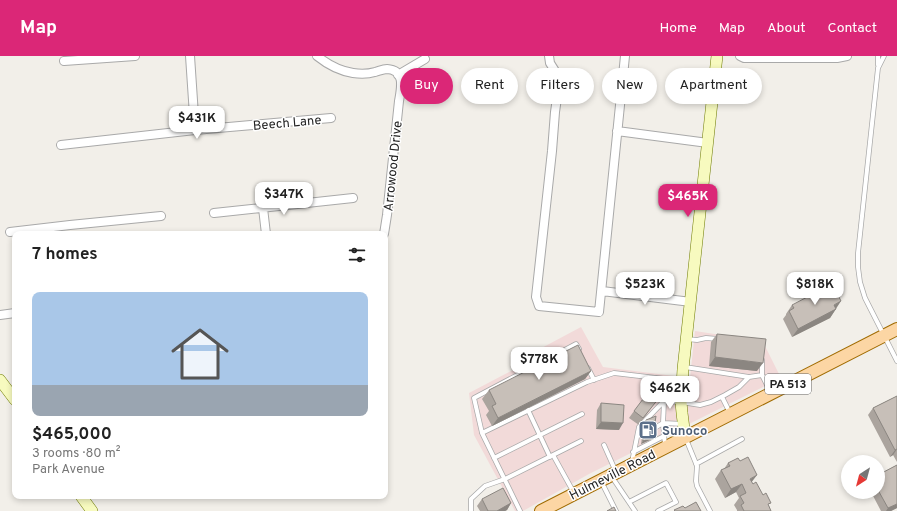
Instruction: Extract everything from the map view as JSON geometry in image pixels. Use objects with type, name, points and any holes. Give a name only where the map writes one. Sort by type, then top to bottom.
[{"type":"main road","name":"Hulmeville Road","points":[[542,511],[631,465],[665,442],[685,437],[897,328]]},
{"type":"street","points":[[64,61],[135,56]]},
{"type":"street","points":[[190,56],[195,130]]},
{"type":"street","points":[[317,56],[324,62],[346,72],[363,73],[386,69],[392,70],[398,75],[425,59]]},
{"type":"street","points":[[549,56],[550,63],[555,71],[559,84],[536,297],[539,306],[599,312],[625,56]]},
{"type":"street","points":[[685,437],[681,402],[686,339],[717,56]]},
{"type":"street","points":[[740,56],[744,58],[837,58],[847,56]]},
{"type":"street","name":"Arrowood Drive","points":[[384,231],[402,83],[398,75]]},
{"type":"street","name":"Beech Lane","points":[[61,145],[195,130],[331,118]]},
{"type":"street","points":[[617,131],[708,143]]},
{"type":"street","points":[[214,213],[353,198]]},
{"type":"street","points":[[263,208],[266,231]]},
{"type":"street","points":[[19,231],[161,216]]},
{"type":"street","points":[[70,225],[71,231]]},
{"type":"street","points":[[602,291],[690,302]]},
{"type":"street","points":[[0,315],[12,313]]},
{"type":"street","points":[[0,380],[12,396]]},
{"type":"street","points":[[83,499],[92,511]]},
{"type":"lane","points":[[878,56],[878,68],[858,254],[858,267],[860,282],[865,298],[897,361]]},
{"type":"lane","points":[[878,68],[884,56]]},
{"type":"lane","points":[[686,339],[697,340],[706,338],[725,340]]},
{"type":"lane","points":[[520,511],[482,433],[474,398],[576,344],[580,351]]},
{"type":"lane","points":[[762,356],[762,375],[771,393]]},
{"type":"lane","points":[[587,366],[594,380]]},
{"type":"lane","points":[[684,366],[749,377],[762,375]]},
{"type":"lane","points":[[482,433],[587,382],[614,373],[683,381]]},
{"type":"lane","points":[[631,465],[639,427],[664,401],[700,405],[711,402],[739,387],[749,377]]},
{"type":"lane","points":[[722,397],[730,414]]},
{"type":"lane","points":[[633,452],[665,442],[663,423],[664,401]]},
{"type":"lane","points":[[528,410],[540,435],[574,494]]},
{"type":"lane","points":[[494,458],[582,414]]},
{"type":"lane","points":[[653,429],[663,423],[683,424]]},
{"type":"lane","points":[[637,437],[643,434]]},
{"type":"lane","points":[[685,437],[697,466],[697,486],[710,511]]},
{"type":"lane","points":[[696,464],[742,439]]},
{"type":"lane","points":[[471,511],[471,499],[485,486],[505,479],[581,441]]},
{"type":"lane","points":[[604,445],[616,511]]},
{"type":"lane","points":[[609,476],[635,511]]},
{"type":"lane","points":[[629,502],[666,484],[676,502],[658,511]]},
{"type":"shaded area","points":[[581,327],[603,367],[690,378],[695,331],[760,341],[765,346],[781,378],[589,474],[523,511],[515,511],[474,435],[469,393],[538,357],[536,351]]},
{"type":"building","points":[[832,284],[841,301],[834,305],[836,309],[798,329],[789,311],[794,308],[792,305]]},
{"type":"building","points":[[717,334],[766,339],[763,363],[715,357]]},
{"type":"building","points":[[578,345],[591,371],[498,418],[492,406],[496,404],[489,390]]},
{"type":"building","points":[[649,391],[659,398],[643,418],[634,411]]},
{"type":"building","points":[[897,396],[897,449],[895,450],[873,408]]},
{"type":"building","points":[[601,403],[624,405],[623,423],[601,422]]},
{"type":"building","points":[[656,416],[653,436],[643,441],[646,420]]},
{"type":"building","points":[[748,457],[757,475],[750,479],[753,484],[756,482],[763,495],[766,493],[771,503],[768,504],[771,511],[744,511],[741,505],[744,503],[740,496],[746,493],[742,484],[731,489],[721,470],[730,466],[728,463],[738,458],[740,461]]},
{"type":"building","points":[[897,465],[897,504],[888,508],[883,499],[885,499],[885,471]]},
{"type":"building","points":[[503,488],[511,503],[497,511],[488,511],[482,499]]},
{"type":"building","points":[[696,502],[701,511],[674,510],[683,506],[685,508]]},
{"type":"building","points":[[614,507],[616,511],[607,511]]},
{"type":"place","name":"Sunoco","points":[[648,430]]}]
